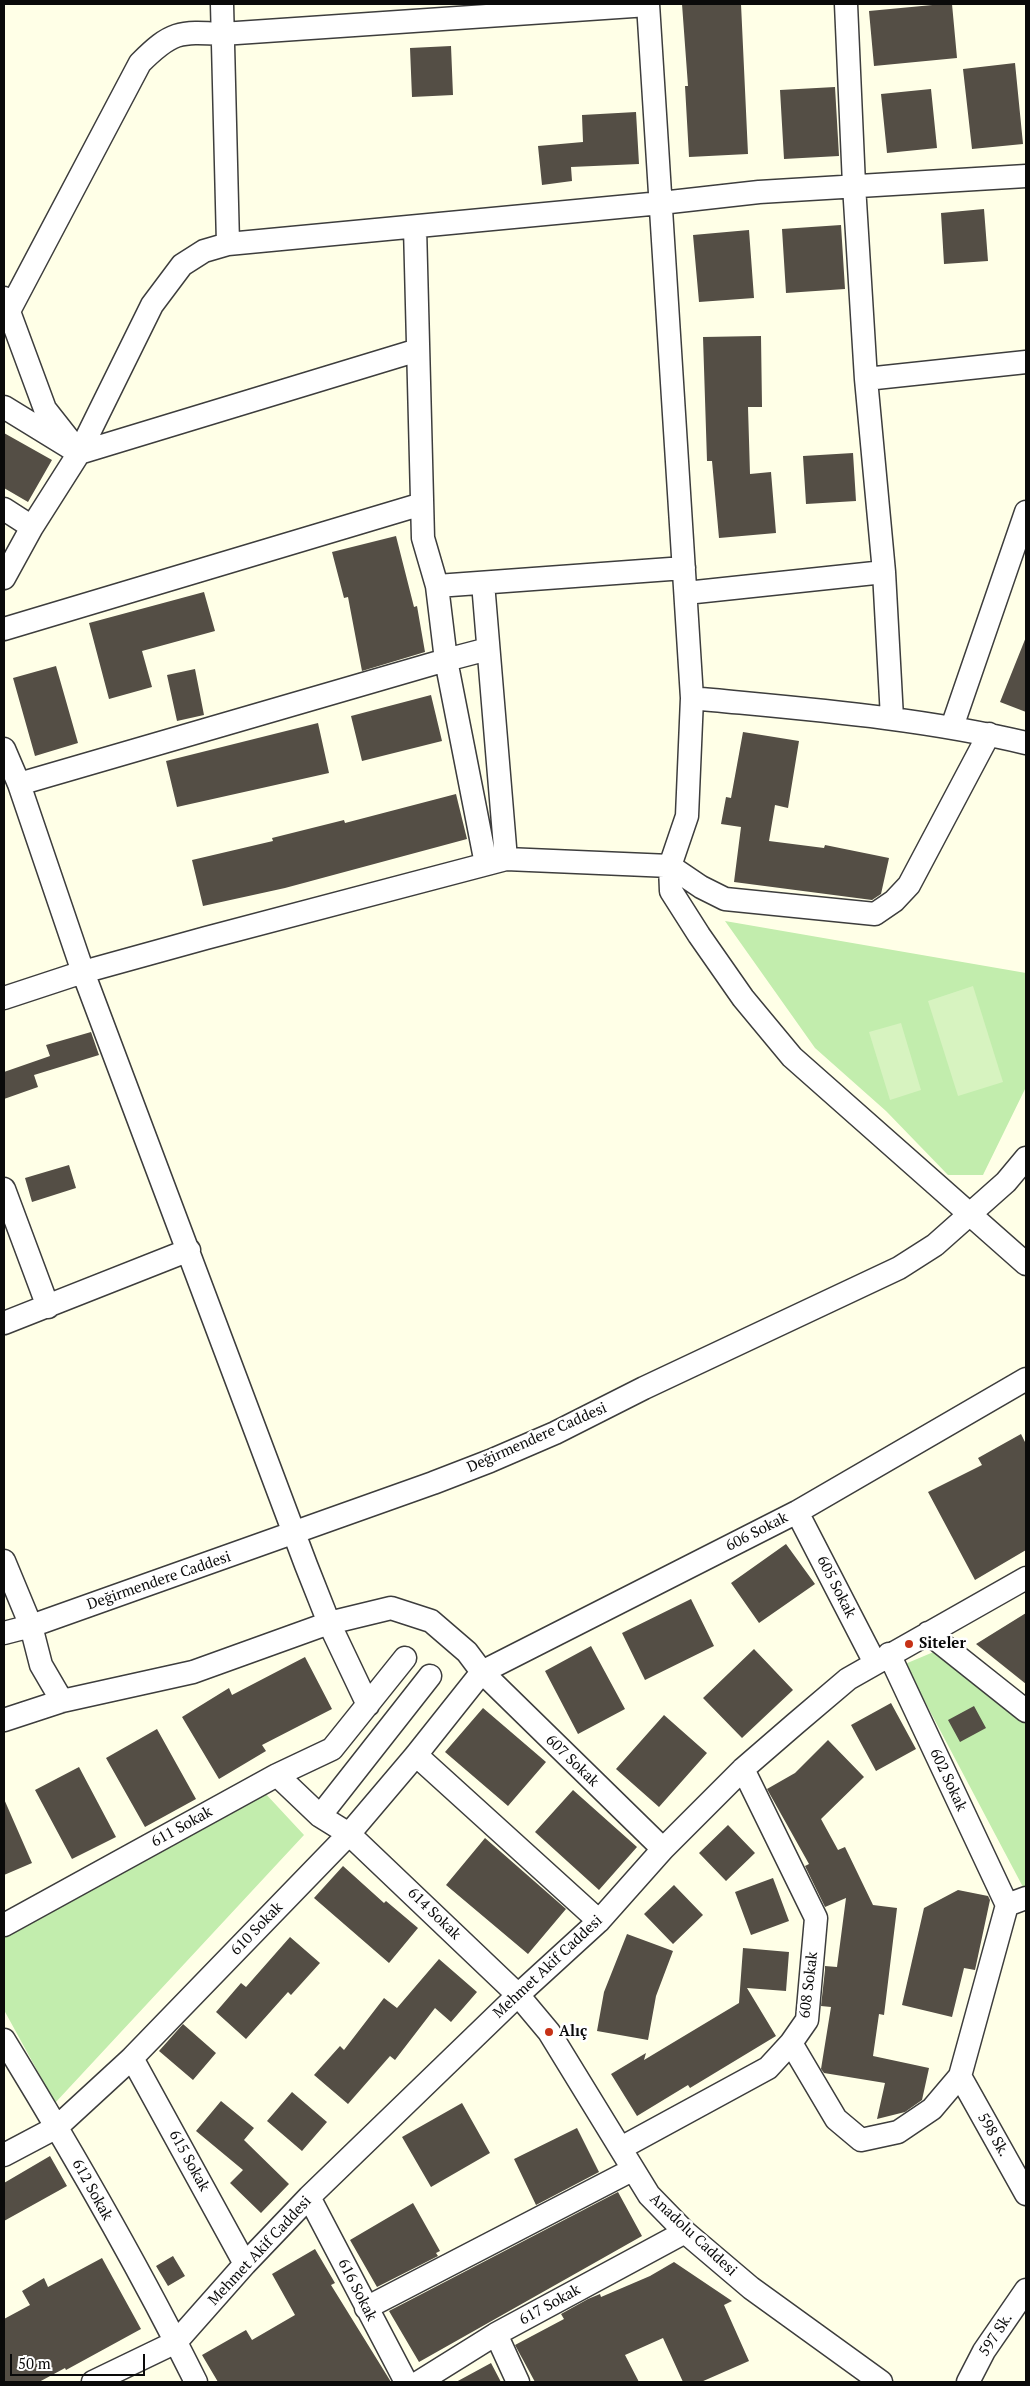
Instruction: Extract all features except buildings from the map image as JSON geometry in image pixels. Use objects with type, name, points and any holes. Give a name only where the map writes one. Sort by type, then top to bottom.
[{"type":"street","points":[[222,4],[228,244]]},
{"type":"street","points":[[79,453],[45,409],[6,304],[140,63],[160,44],[173,36],[190,32],[222,34],[648,4],[692,698],[687,816],[670,866],[672,891],[699,936],[744,998],[792,1057],[1026,1264]]},
{"type":"street","points":[[846,4],[854,184],[866,379],[884,572],[892,718]]},
{"type":"street","points":[[4,578],[32,526],[79,453],[152,305],[182,265],[204,251],[228,244],[759,192],[854,184],[1026,176]]},
{"type":"street","points":[[415,227],[423,538],[436,586],[446,660],[496,862]]},
{"type":"street","points":[[4,407],[79,453],[418,350]]},
{"type":"street","points":[[866,379],[1026,362]]},
{"type":"street","points":[[4,629],[422,504]]},
{"type":"street","points":[[4,509],[32,526]]},
{"type":"street","points":[[952,727],[1026,512]]},
{"type":"street","points":[[436,586],[684,568]]},
{"type":"street","points":[[686,593],[884,572]]},
{"type":"street","points":[[483,583],[488,650],[496,862]]},
{"type":"street","points":[[19,784],[446,660],[488,650]]},
{"type":"street","points":[[692,698],[892,718],[952,727],[1026,743]]},
{"type":"street","points":[[4,998],[83,972],[311,909],[496,862],[670,866],[701,887],[725,899],[875,914],[894,901],[909,885],[989,734]]},
{"type":"street","points":[[4,749],[19,784],[83,972],[294,1533],[329,1623],[368,1704]]},
{"type":"street","name":"Değirmendere Caddesi","points":[[4,1633],[31,1626],[433,1483],[555,1433],[653,1384],[899,1268],[935,1245],[968,1213],[1006,1182],[1026,1158]]},
{"type":"street","points":[[4,1189],[48,1307]]},
{"type":"street","points":[[4,1323],[189,1250]]},
{"type":"street","name":"606 Sokak","points":[[482,1672],[797,1512],[1026,1379]]},
{"type":"street","name":"605 Sokak","points":[[797,1512],[882,1659]]},
{"type":"street","points":[[4,1561],[31,1626],[41,1665],[62,1701]]},
{"type":"street","name":"Mehmet Akif Caddesi","points":[[93,2382],[176,2342],[245,2264],[310,2197],[518,1995],[599,1921],[663,1849],[743,1769],[848,1679],[1026,1578]]},
{"type":"street","name":"607 Sokak","points":[[4,1720],[62,1701],[193,1672],[329,1623],[391,1608],[431,1621],[467,1652],[482,1672],[663,1849]]},
{"type":"street","points":[[928,1633],[1026,1711]]},
{"type":"street","name":"611 Sokak","points":[[4,1925],[277,1775],[332,1749],[405,1658]]},
{"type":"street","name":"602 Sokak","points":[[882,1659],[1016,1901]]},
{"type":"street","name":"610 Sokak","points":[[4,2155],[57,2127],[132,2058],[349,1834],[416,1755],[482,1672]]},
{"type":"street","points":[[320,1816],[430,1676]]},
{"type":"street","points":[[416,1755],[599,1921]]},
{"type":"street","name":"608 Sokak","points":[[621,2148],[768,2068],[791,2043],[807,2020],[816,1918],[743,1769]]},
{"type":"street","points":[[277,1775],[320,1816],[349,1834]]},
{"type":"street","name":"614 Sokak","points":[[349,1834],[518,1995]]},
{"type":"street","points":[[791,2043],[836,2119],[861,2140],[898,2132],[932,2109],[960,2076],[1016,1901]]},
{"type":"street","name":"Anadolu Caddesi","points":[[518,1995],[549,2032],[649,2195],[685,2232],[751,2288],[881,2382]]},
{"type":"street","name":"612 Sokak","points":[[4,2040],[57,2127],[176,2342],[196,2382]]},
{"type":"street","name":"615 Sokak","points":[[132,2058],[245,2264]]},
{"type":"street","name":"598 Sk.","points":[[960,2076],[1026,2194]]},
{"type":"street","points":[[366,2308],[632,2170]]},
{"type":"street","name":"616 Sokak","points":[[310,2197],[406,2382]]},
{"type":"street","name":"617 Sokak","points":[[418,2382],[496,2334],[685,2232]]},
{"type":"street","name":"597 Sk.","points":[[968,2382],[984,2351],[1026,2290]]},
{"type":"street","points":[[496,2334],[518,2382]]},
{"type":"green space","points":[[725,921],[1026,973],[1026,1087],[983,1175],[948,1175],[886,1111],[815,1048]]},
{"type":"green space","points":[[973,986],[1003,1082],[958,1096],[928,1001]]},
{"type":"green space","points":[[901,1023],[921,1090],[890,1100],[869,1032]]},
{"type":"green space","points":[[936,1651],[1026,1723],[1026,1885],[1023,1887],[905,1664]]},
{"type":"green space","points":[[264,1792],[304,1835],[55,2103],[4,2010],[4,1938]]},
{"type":"place","name":"Siteler","points":[[909,1644]]},
{"type":"place","name":"Alıç","points":[[549,2032]]}]
